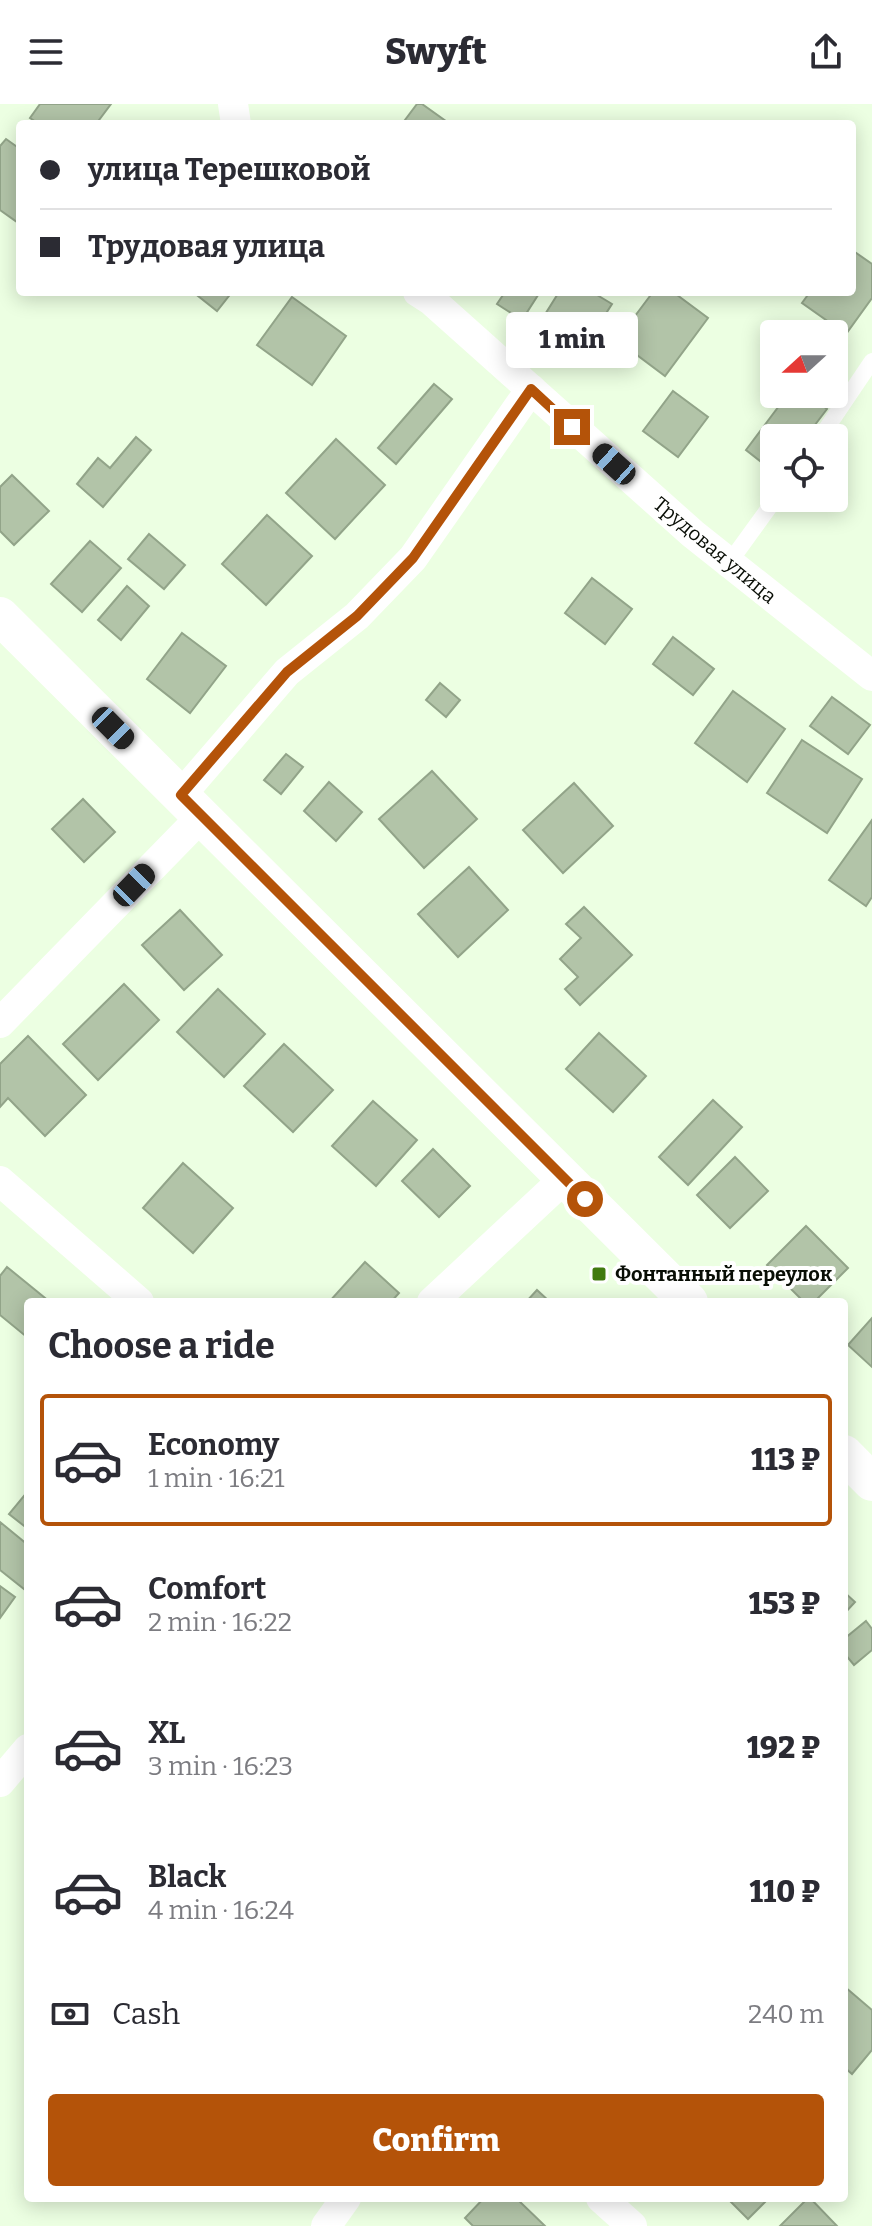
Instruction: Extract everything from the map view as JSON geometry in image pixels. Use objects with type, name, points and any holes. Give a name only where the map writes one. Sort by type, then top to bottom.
[{"type":"street","name":"Трудовая улица","points":[[424,296],[693,534],[872,676]]},
{"type":"street","points":[[0,1023],[191,806],[287,672],[357,616],[413,558],[531,389]]},
{"type":"street","points":[[0,616],[685,1298]]},
{"type":"street","points":[[436,1298],[564,1179]]},
{"type":"street","points":[[0,1181],[134,1298]]},
{"type":"street","points":[[848,1458],[872,1482]]},
{"type":"street","points":[[0,1782],[24,1754]]},
{"type":"street","points":[[326,2226],[343,2202]]},
{"type":"street","points":[[605,2202],[632,2226]]},
{"type":"lane","points":[[829,424],[872,361]]},
{"type":"lane","points":[[729,563],[766,512]]},
{"type":"building","points":[[40,104],[111,104],[99,120],[30,118]]},
{"type":"building","points":[[417,104],[422,104],[444,120],[405,120]]},
{"type":"building","points":[[6,139],[16,146],[16,221],[0,210],[0,146]]},
{"type":"building","points":[[856,253],[872,264],[872,298],[848,331],[848,320],[826,320],[802,303],[807,296],[856,296]]},
{"type":"building","points":[[198,296],[229,296],[217,311]]},
{"type":"building","points":[[502,296],[537,296],[522,320],[497,304]]},
{"type":"building","points":[[556,296],[599,296],[612,304],[587,343],[544,316]]},
{"type":"building","points":[[650,296],[678,296],[708,318],[665,376],[617,340]]},
{"type":"building","points":[[292,297],[346,336],[312,385],[257,345]]},
{"type":"building","points":[[434,384],[452,399],[396,464],[378,448]]},
{"type":"building","points":[[673,391],[708,417],[678,457],[643,431]]},
{"type":"building","points":[[778,408],[827,409],[816,424],[766,424]]},
{"type":"building","points":[[760,431],[760,461],[746,450]]},
{"type":"building","points":[[136,437],[151,450],[103,507],[77,484],[98,458],[110,468]]},
{"type":"building","points":[[336,439],[385,485],[335,539],[286,493]]},
{"type":"building","points":[[12,475],[49,511],[14,545],[0,531],[0,487]]},
{"type":"building","points":[[267,515],[312,556],[266,605],[222,564]]},
{"type":"building","points":[[149,534],[185,565],[164,589],[128,559]]},
{"type":"building","points":[[90,541],[121,568],[82,612],[51,584]]},
{"type":"building","points":[[592,578],[632,609],[605,644],[565,613]]},
{"type":"building","points":[[127,586],[149,606],[121,640],[98,620]]},
{"type":"building","points":[[182,633],[226,666],[190,713],[147,679]]},
{"type":"building","points":[[673,637],[714,669],[693,695],[653,664]]},
{"type":"building","points":[[440,683],[460,700],[446,717],[426,700]]},
{"type":"building","points":[[733,691],[785,729],[747,782],[695,743]]},
{"type":"building","points":[[832,697],[870,725],[848,754],[810,726]]},
{"type":"building","points":[[802,740],[862,779],[827,833],[767,793]]},
{"type":"building","points":[[286,754],[303,767],[281,794],[264,780]]},
{"type":"building","points":[[432,771],[477,819],[424,868],[379,819]]},
{"type":"building","points":[[329,782],[362,812],[336,841],[304,811]]},
{"type":"building","points":[[574,783],[613,826],[563,873],[523,830]]},
{"type":"building","points":[[83,799],[115,832],[84,862],[52,829]]},
{"type":"building","points":[[872,820],[872,897],[866,906],[829,880]]},
{"type":"building","points":[[469,867],[508,910],[458,957],[418,914]]},
{"type":"building","points":[[584,907],[632,955],[580,1005],[565,989],[578,977],[560,959],[581,938],[566,924]]},
{"type":"building","points":[[180,910],[222,955],[184,990],[142,945]]},
{"type":"building","points":[[124,984],[159,1020],[98,1080],[63,1044]]},
{"type":"building","points":[[218,989],[265,1034],[224,1077],[177,1032]]},
{"type":"building","points":[[599,1033],[646,1076],[613,1112],[566,1069]]},
{"type":"building","points":[[28,1036],[86,1095],[45,1136],[8,1098],[0,1107],[0,1064]]},
{"type":"building","points":[[284,1044],[333,1090],[293,1132],[244,1086]]},
{"type":"building","points":[[713,1100],[742,1127],[688,1185],[659,1157]]},
{"type":"building","points":[[373,1101],[417,1140],[376,1186],[332,1146]]},
{"type":"building","points":[[433,1149],[470,1186],[439,1217],[402,1181]]},
{"type":"building","points":[[735,1157],[768,1191],[730,1228],[697,1195]]},
{"type":"building","points":[[183,1163],[233,1208],[193,1253],[143,1208]]},
{"type":"building","points":[[806,1226],[848,1268],[818,1298],[800,1298],[767,1265]]},
{"type":"building","points":[[365,1262],[399,1293],[395,1298],[333,1298]]},
{"type":"building","points":[[7,1267],[45,1298],[24,1298],[24,1335],[0,1315],[0,1276]]},
{"type":"building","points":[[537,1290],[546,1298],[530,1298]]},
{"type":"building","points":[[872,1318],[872,1367],[848,1345]]},
{"type":"building","points":[[24,1496],[24,1526],[9,1514]]},
{"type":"building","points":[[0,1522],[24,1542],[24,1589],[0,1570]]},
{"type":"building","points":[[0,1586],[15,1597],[0,1618]]},
{"type":"building","points":[[848,1596],[855,1602],[848,1610]]},
{"type":"building","points":[[866,1621],[872,1629],[872,1650],[854,1665],[848,1658],[848,1636]]},
{"type":"building","points":[[848,1990],[872,2010],[872,2050],[852,2074],[848,2070]]},
{"type":"building","points":[[480,2202],[520,2202],[545,2226],[473,2226],[465,2218]]},
{"type":"building","points":[[731,2202],[765,2202],[748,2219]]},
{"type":"building","points":[[804,2202],[814,2202],[837,2226],[780,2226]]},
{"type":"place","name":"Фонтанный переулок","points":[[599,1274]]},
{"type":"route","points":[[572,427],[531,389],[413,558],[357,616],[287,672],[181,795],[585,1199]]}]
